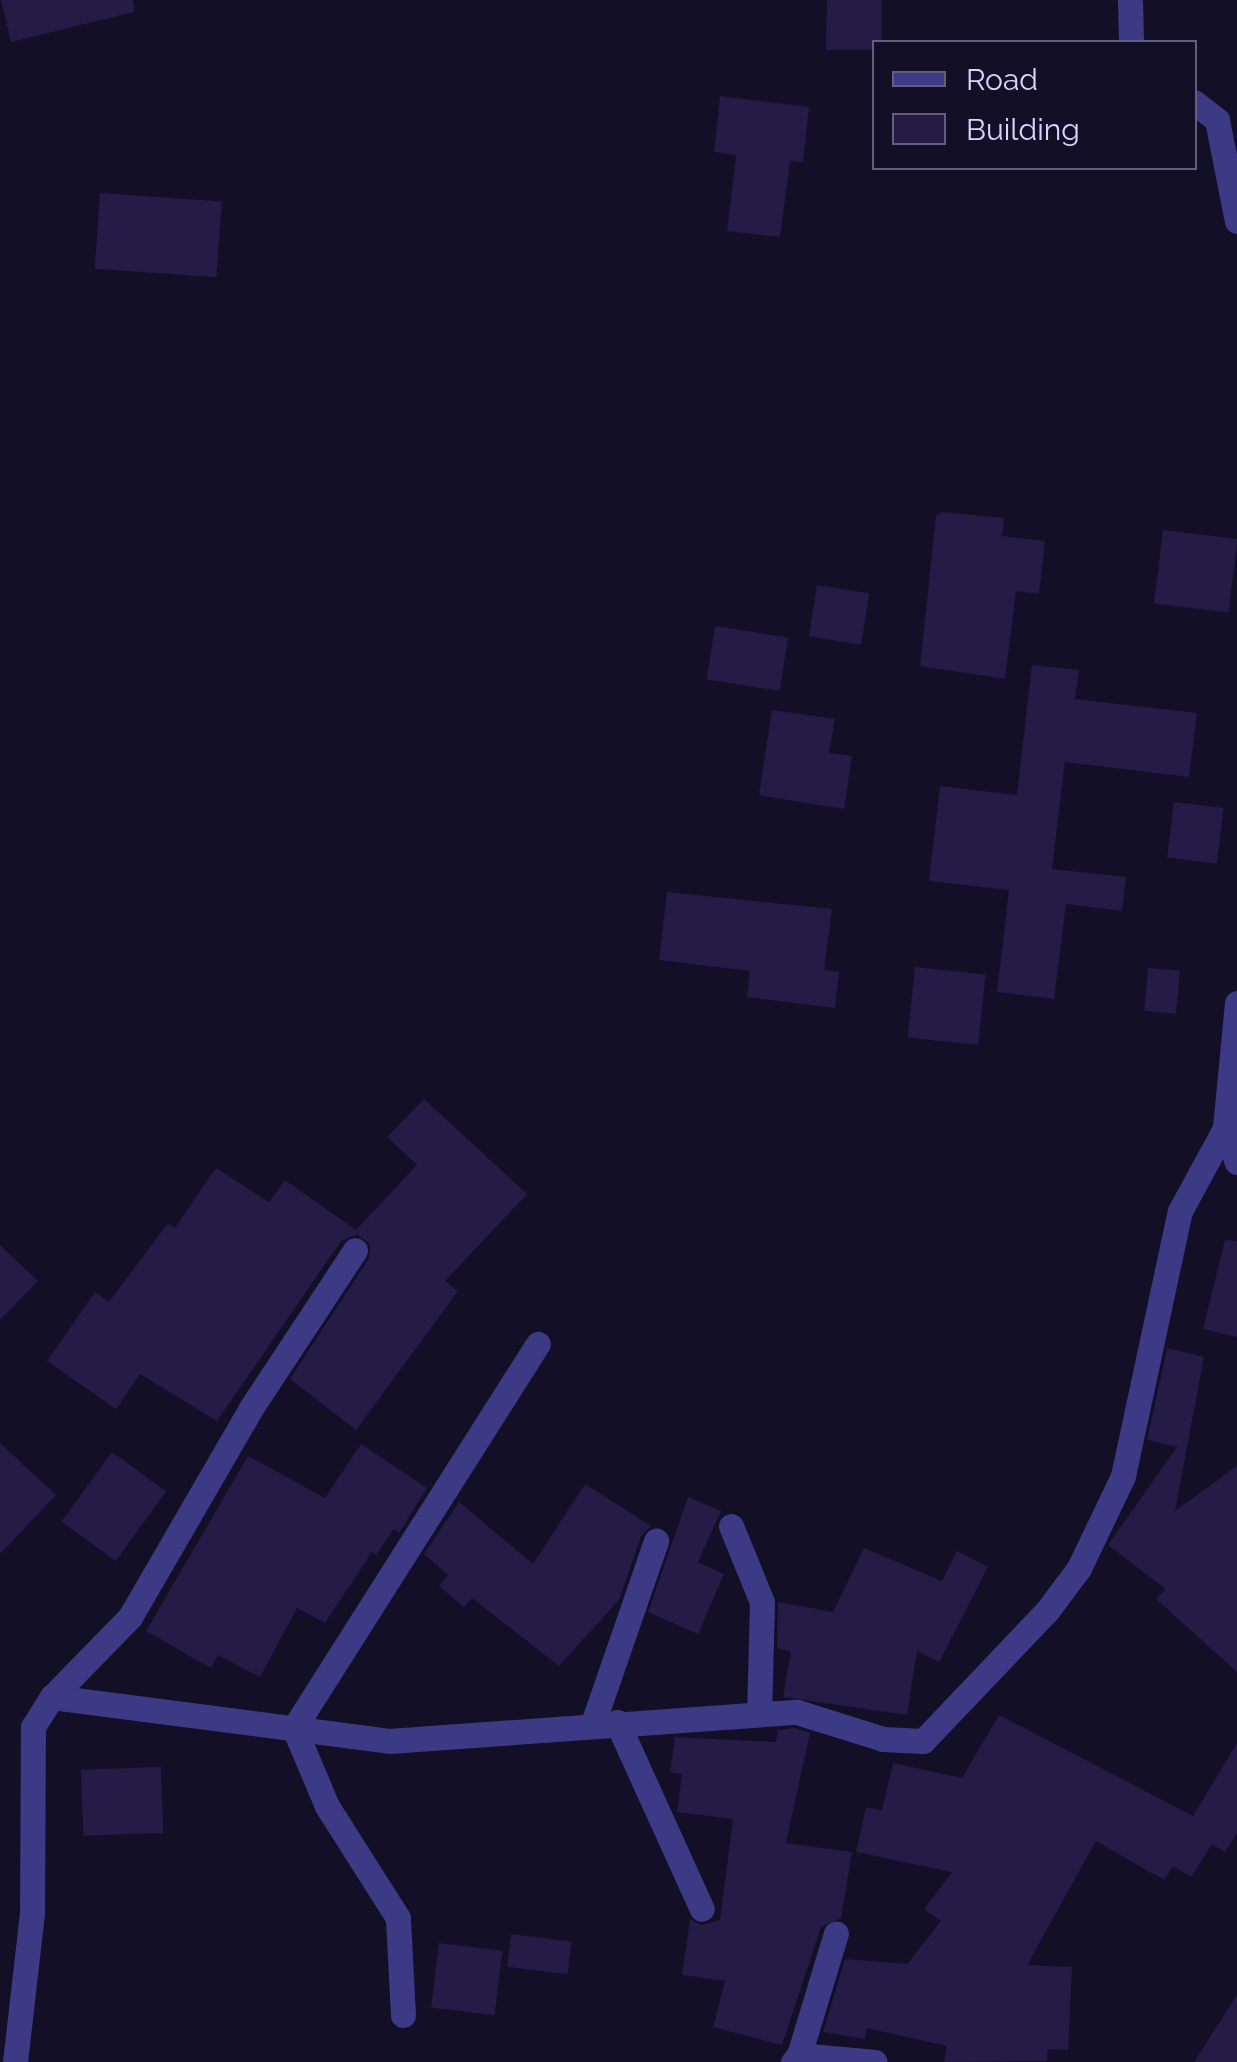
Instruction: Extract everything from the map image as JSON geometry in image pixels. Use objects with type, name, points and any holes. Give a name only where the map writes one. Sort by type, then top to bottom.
[{"type":"street","points":[[1130,0],[1131,40]]},
{"type":"street","points":[[1197,104],[1216,120],[1237,221]]},
{"type":"street","points":[[52,1697],[389,1741],[605,1722],[797,1712],[883,1738],[922,1741],[1047,1610],[1079,1568],[1123,1476],[1180,1211],[1225,1128],[1237,1003]]},
{"type":"street","points":[[1225,1128],[1237,1162]]},
{"type":"street","points":[[15,2062],[32,1912],[32,1727],[52,1697],[130,1618],[251,1408],[355,1250]]},
{"type":"street","points":[[294,1728],[538,1344]]},
{"type":"street","points":[[731,1526],[762,1602],[759,1713]]},
{"type":"street","points":[[656,1541],[605,1722],[702,1908]]},
{"type":"street","points":[[294,1728],[327,1806],[398,1918],[403,2016]]},
{"type":"street","points":[[836,1933],[796,2058],[875,2062]]},
{"type":"building","points":[[1,0],[133,0],[134,12],[11,42]]},
{"type":"building","points":[[827,0],[882,0],[882,40],[872,40],[872,50],[826,50]]},
{"type":"building","points":[[720,96],[809,107],[803,162],[790,161],[780,237],[727,231],[736,155],[714,152]]},
{"type":"building","points":[[100,193],[222,202],[216,277],[95,269]]},
{"type":"building","points":[[942,512],[1004,518],[1002,536],[1045,541],[1039,594],[1016,591],[1005,679],[920,666],[936,516]]},
{"type":"building","points":[[1163,530],[1237,539],[1228,613],[1154,603]]},
{"type":"building","points":[[817,585],[869,593],[861,645],[809,636]]},
{"type":"building","points":[[715,626],[788,638],[780,691],[707,679]]},
{"type":"building","points":[[1032,665],[1079,670],[1075,699],[1197,713],[1189,777],[1065,762],[1052,869],[1126,877],[1122,911],[1066,904],[1054,999],[997,992],[1009,890],[929,881],[940,786],[1017,795]]},
{"type":"building","points":[[772,710],[835,719],[829,753],[852,756],[844,809],[759,795]]},
{"type":"building","points":[[1174,802],[1224,808],[1217,864],[1167,858]]},
{"type":"building","points":[[667,892],[832,909],[824,970],[839,972],[835,1008],[747,997],[750,971],[659,960]]},
{"type":"building","points":[[915,967],[986,974],[978,1045],[908,1038]]},
{"type":"building","points":[[1148,968],[1180,971],[1176,1014],[1144,1011]]},
{"type":"building","points":[[424,1099],[527,1194],[445,1281],[458,1291],[356,1430],[290,1379],[369,1258],[370,1244],[357,1234],[341,1241],[217,1421],[140,1374],[116,1409],[47,1361],[95,1292],[109,1302],[168,1223],[175,1228],[216,1168],[269,1202],[285,1180],[356,1230],[417,1165],[387,1137]]},
{"type":"building","points":[[1225,1240],[1237,1241],[1237,1337],[1203,1329]]},
{"type":"building","points":[[0,1245],[38,1281],[0,1320]]},
{"type":"building","points":[[1167,1348],[1204,1357],[1175,1511],[1237,1466],[1237,1672],[1156,1599],[1166,1589],[1108,1545],[1177,1447],[1147,1440]]},
{"type":"building","points":[[0,1443],[56,1495],[0,1554]]},
{"type":"building","points":[[361,1444],[427,1488],[399,1533],[394,1529],[376,1555],[372,1552],[325,1623],[297,1608],[260,1677],[218,1655],[211,1668],[146,1631],[248,1456],[325,1498]]},
{"type":"building","points":[[112,1452],[166,1491],[116,1561],[61,1522]]},
{"type":"building","points":[[585,1484],[651,1526],[641,1536],[619,1600],[559,1666],[472,1598],[464,1607],[439,1586],[448,1575],[424,1554],[459,1502],[533,1564]]},
{"type":"building","points":[[688,1497],[721,1511],[698,1562],[724,1574],[698,1634],[648,1612]]},
{"type":"building","points":[[864,1548],[942,1581],[957,1551],[988,1567],[939,1662],[917,1651],[907,1715],[783,1697],[791,1651],[777,1648],[778,1602],[833,1612]]},
{"type":"building","points":[[999,1715],[1193,1816],[1237,1743],[1237,1833],[1225,1852],[1212,1844],[1191,1877],[1173,1866],[1164,1880],[1096,1841],[1027,1965],[1072,1967],[1068,2050],[1048,2049],[1047,2061],[944,2062],[947,2046],[867,2028],[865,2039],[823,2032],[845,1959],[907,1964],[941,1921],[924,1909],[952,1872],[856,1852],[866,1807],[882,1810],[893,1763],[962,1778]]},
{"type":"building","points":[[795,1728],[810,1733],[786,1843],[852,1852],[841,1918],[821,1927],[782,2045],[713,2027],[725,1981],[682,1975],[690,1919],[701,1925],[720,1920],[733,1819],[677,1812],[682,1774],[670,1772],[675,1737],[776,1742],[778,1730]]},
{"type":"building","points":[[161,1767],[163,1833],[83,1836],[81,1770]]},
{"type":"building","points":[[511,1934],[572,1941],[568,1974],[507,1967]]},
{"type":"building","points":[[439,1943],[503,1951],[495,2015],[431,2008]]},
{"type":"building","points":[[1237,1995],[1237,2062],[1194,2062]]}]
